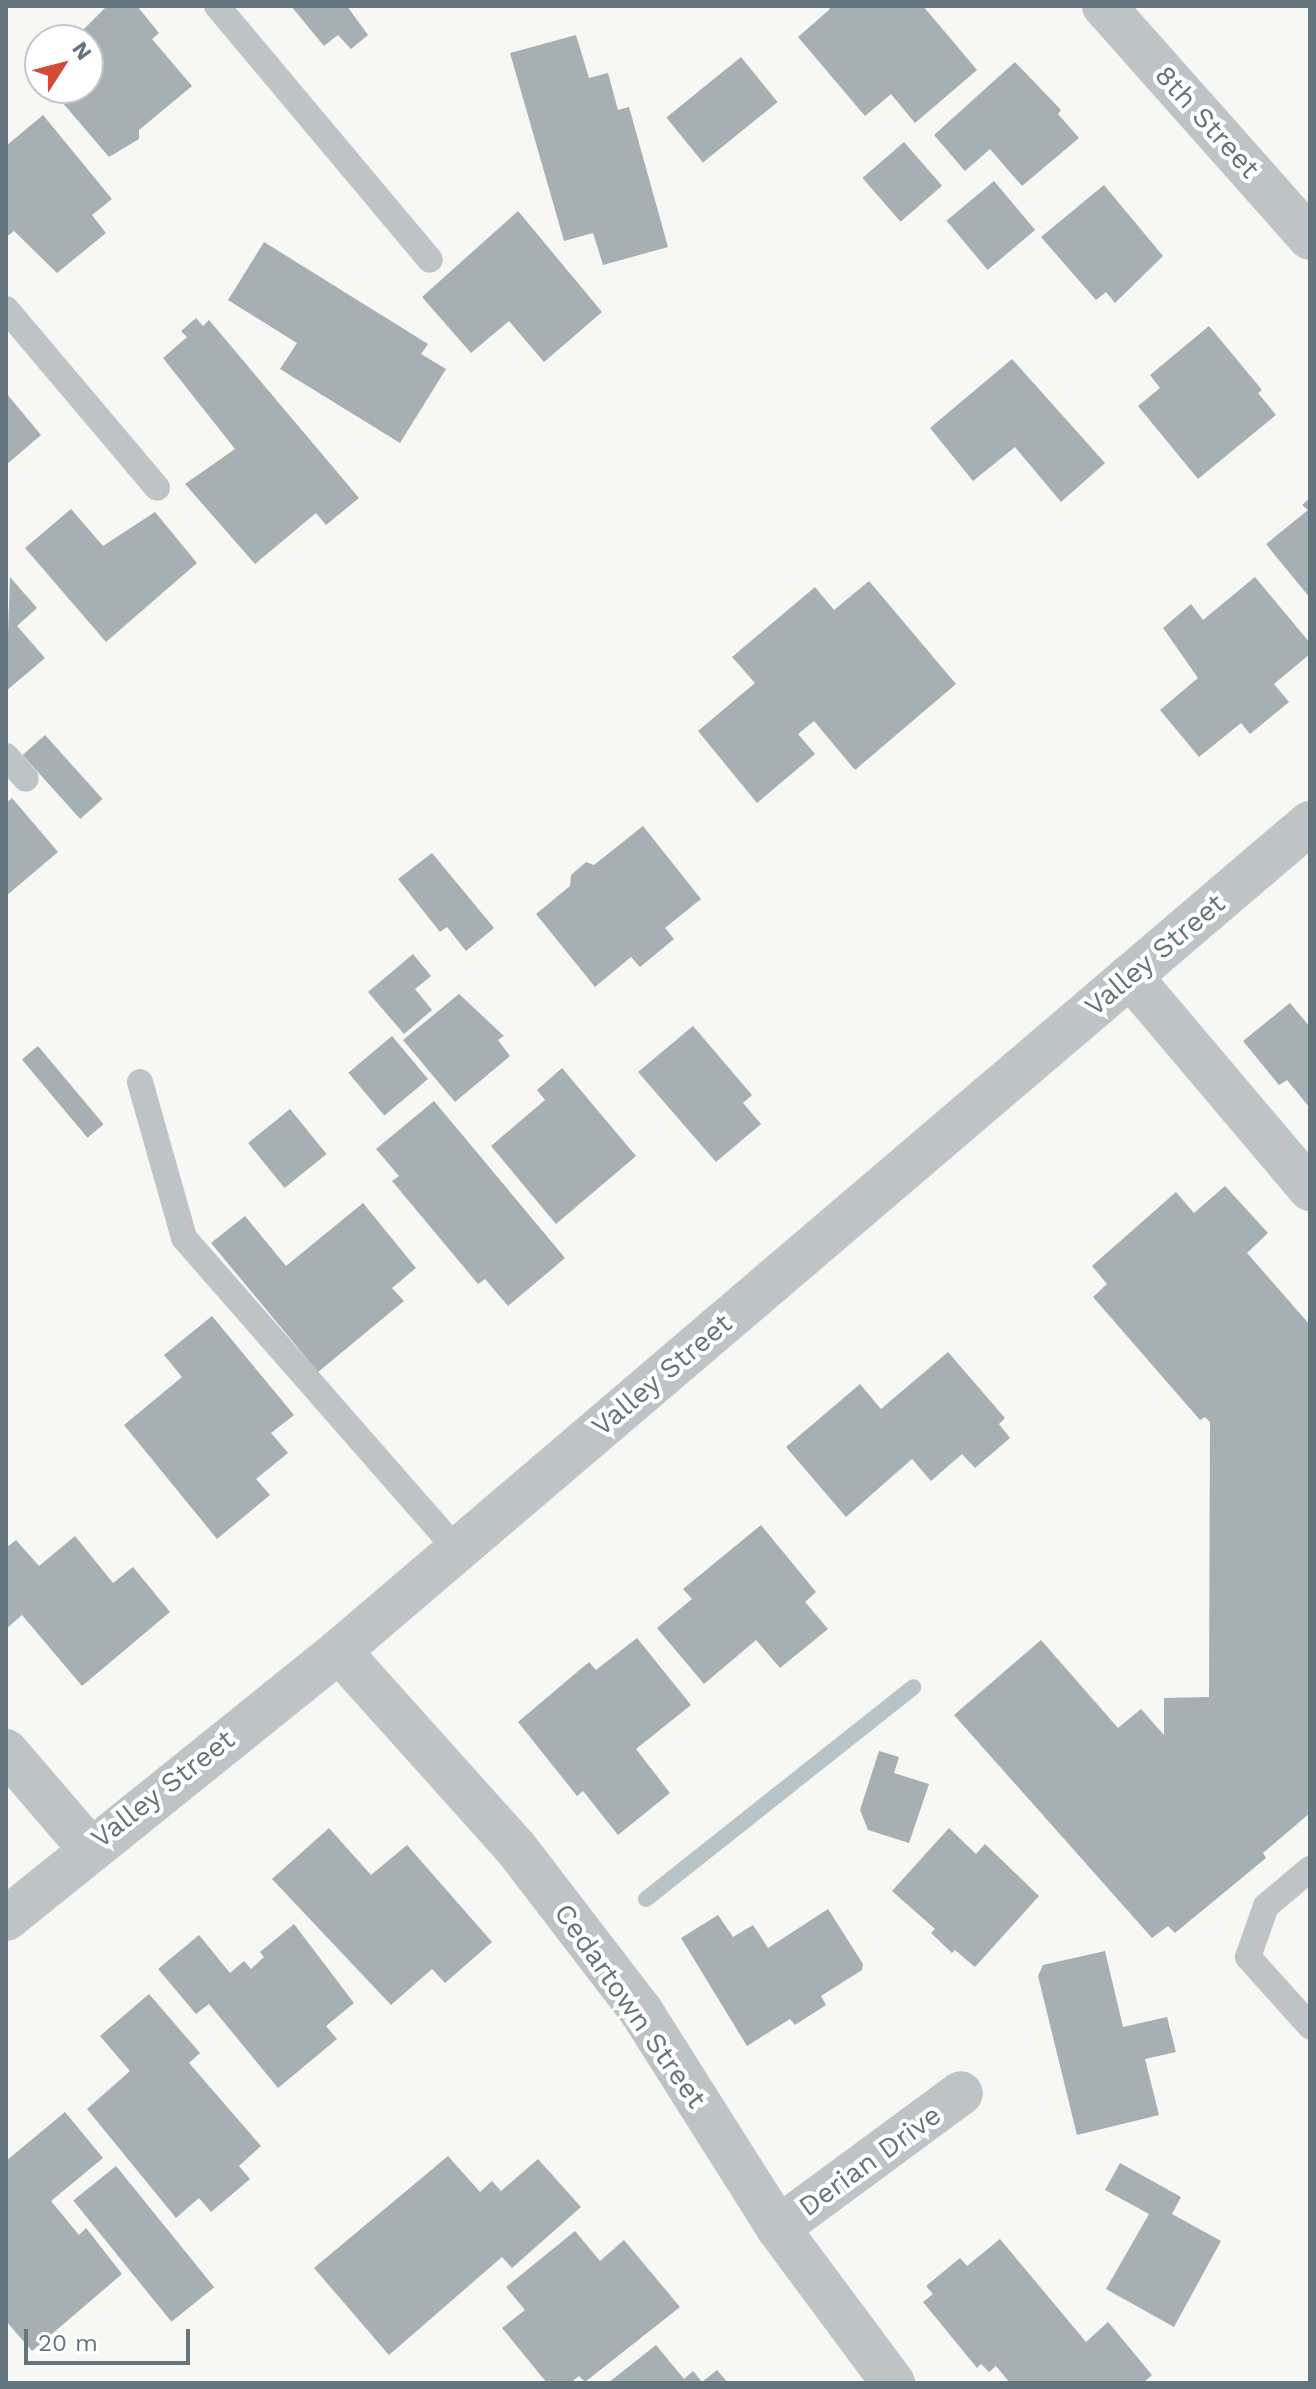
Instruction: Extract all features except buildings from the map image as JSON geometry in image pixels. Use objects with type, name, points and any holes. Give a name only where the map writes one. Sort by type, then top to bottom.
[{"type":"street","name":"8th Street","points":[[1104,6],[1310,238]]},
{"type":"street","name":"Valley Street","points":[[6,1919],[89,1848],[339,1651],[1310,823]]},
{"type":"street","points":[[1130,976],[1310,1189]]},
{"type":"street","name":"Cedartown Street","points":[[339,1651],[515,1847],[631,1998],[778,2228],[893,2383]]},
{"type":"street","points":[[6,1751],[89,1848]]},
{"type":"street","name":"Derian Drive","points":[[778,2228],[961,2093]]},
{"type":"lane","points":[[217,6],[430,260]]},
{"type":"lane","points":[[6,309],[157,488]]},
{"type":"lane","points":[[6,756],[26,779]]},
{"type":"lane","points":[[140,1082],[184,1238],[457,1550]]},
{"type":"lane","points":[[1310,1869],[1266,1906],[1248,1957],[1310,2026]]},
{"type":"waterway","points":[[646,1899],[913,1687]]}]
